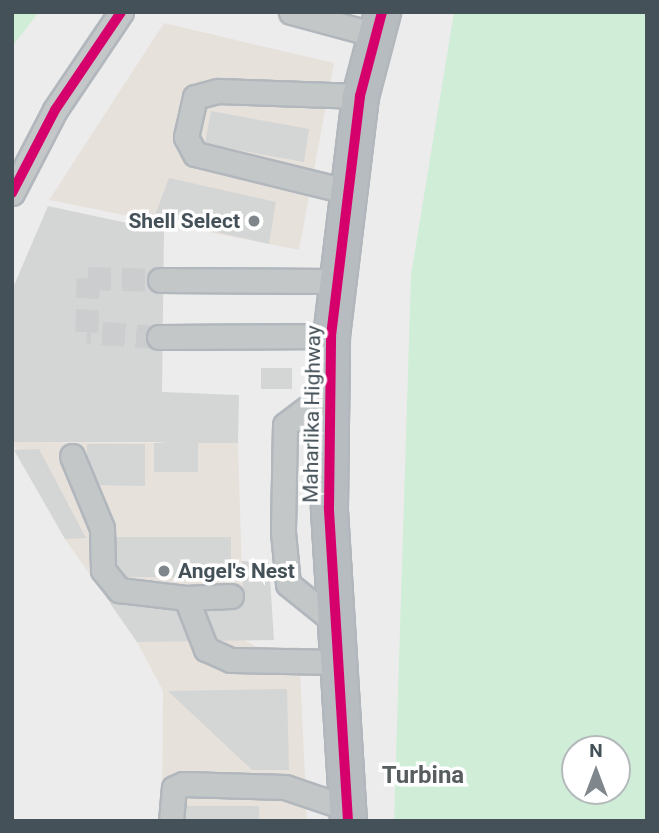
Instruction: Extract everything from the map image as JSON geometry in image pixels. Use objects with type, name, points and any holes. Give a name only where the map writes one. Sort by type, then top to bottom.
[{"type":"highway","name":"Maharlika Highway","points":[[347,815],[334,621],[331,336],[335,281],[360,96],[379,24]]},
{"type":"street","points":[[12,192],[55,110],[121,12]]},
{"type":"street","points":[[290,12],[379,24]]},
{"type":"street","points":[[346,191],[195,153],[186,137],[195,97],[218,91],[360,96]]},
{"type":"street","points":[[160,280],[335,281]]},
{"type":"street","points":[[159,337],[331,336]]},
{"type":"street","points":[[330,391],[285,425],[283,531],[288,584],[334,621]]},
{"type":"street","points":[[72,456],[102,528],[103,570],[119,590],[186,598],[231,596]]},
{"type":"street","points":[[186,598],[206,649],[231,660],[337,662]]},
{"type":"street","points":[[171,821],[174,788],[183,784],[285,787],[347,815]]},
{"type":"shaded area","points":[[164,23],[334,63],[299,250],[49,200]]},
{"type":"shaded area","name":"Angel's Nest","points":[[12,442],[238,443],[244,640],[259,648],[299,647],[307,821],[162,821],[163,691],[137,642],[65,539]]},
{"type":"green space","points":[[12,12],[39,12],[12,47]]},
{"type":"green space","points":[[454,12],[647,12],[647,821],[394,821],[411,275]]},
{"type":"building","points":[[211,111],[309,129],[304,162],[205,144]]},
{"type":"building","points":[[169,178],[276,202],[269,244],[154,218]]},
{"type":"building","points":[[48,206],[164,231],[162,392],[239,395],[238,443],[198,443],[198,472],[154,472],[154,443],[169,442],[12,442],[12,290]]},
{"type":"building","points":[[261,368],[292,368],[292,389],[261,389]]},
{"type":"building","points":[[87,444],[145,444],[145,486],[87,485]]},
{"type":"building","points":[[39,449],[86,538],[65,539],[14,450]]},
{"type":"building","points":[[116,537],[231,537],[231,577],[117,577]]},
{"type":"building","points":[[242,561],[269,563],[274,640],[137,642],[110,603],[243,602]]},
{"type":"building","points":[[287,689],[289,770],[252,770],[168,691]]},
{"type":"building","points":[[178,806],[259,806],[259,821],[178,821]]},
{"type":"tunnel","points":[[159,337],[87,332],[88,278],[160,280]]},
{"type":"cycle path","points":[[12,193],[55,110],[121,12]]},
{"type":"cycle path","points":[[348,821],[329,507],[331,336],[360,96],[382,12]]},
{"type":"place","name":"Shell Select","points":[[254,221]]},
{"type":"place","name":"Angel's Nest","points":[[164,571]]},
{"type":"district","name":"Turbina","points":[[423,776]]}]
